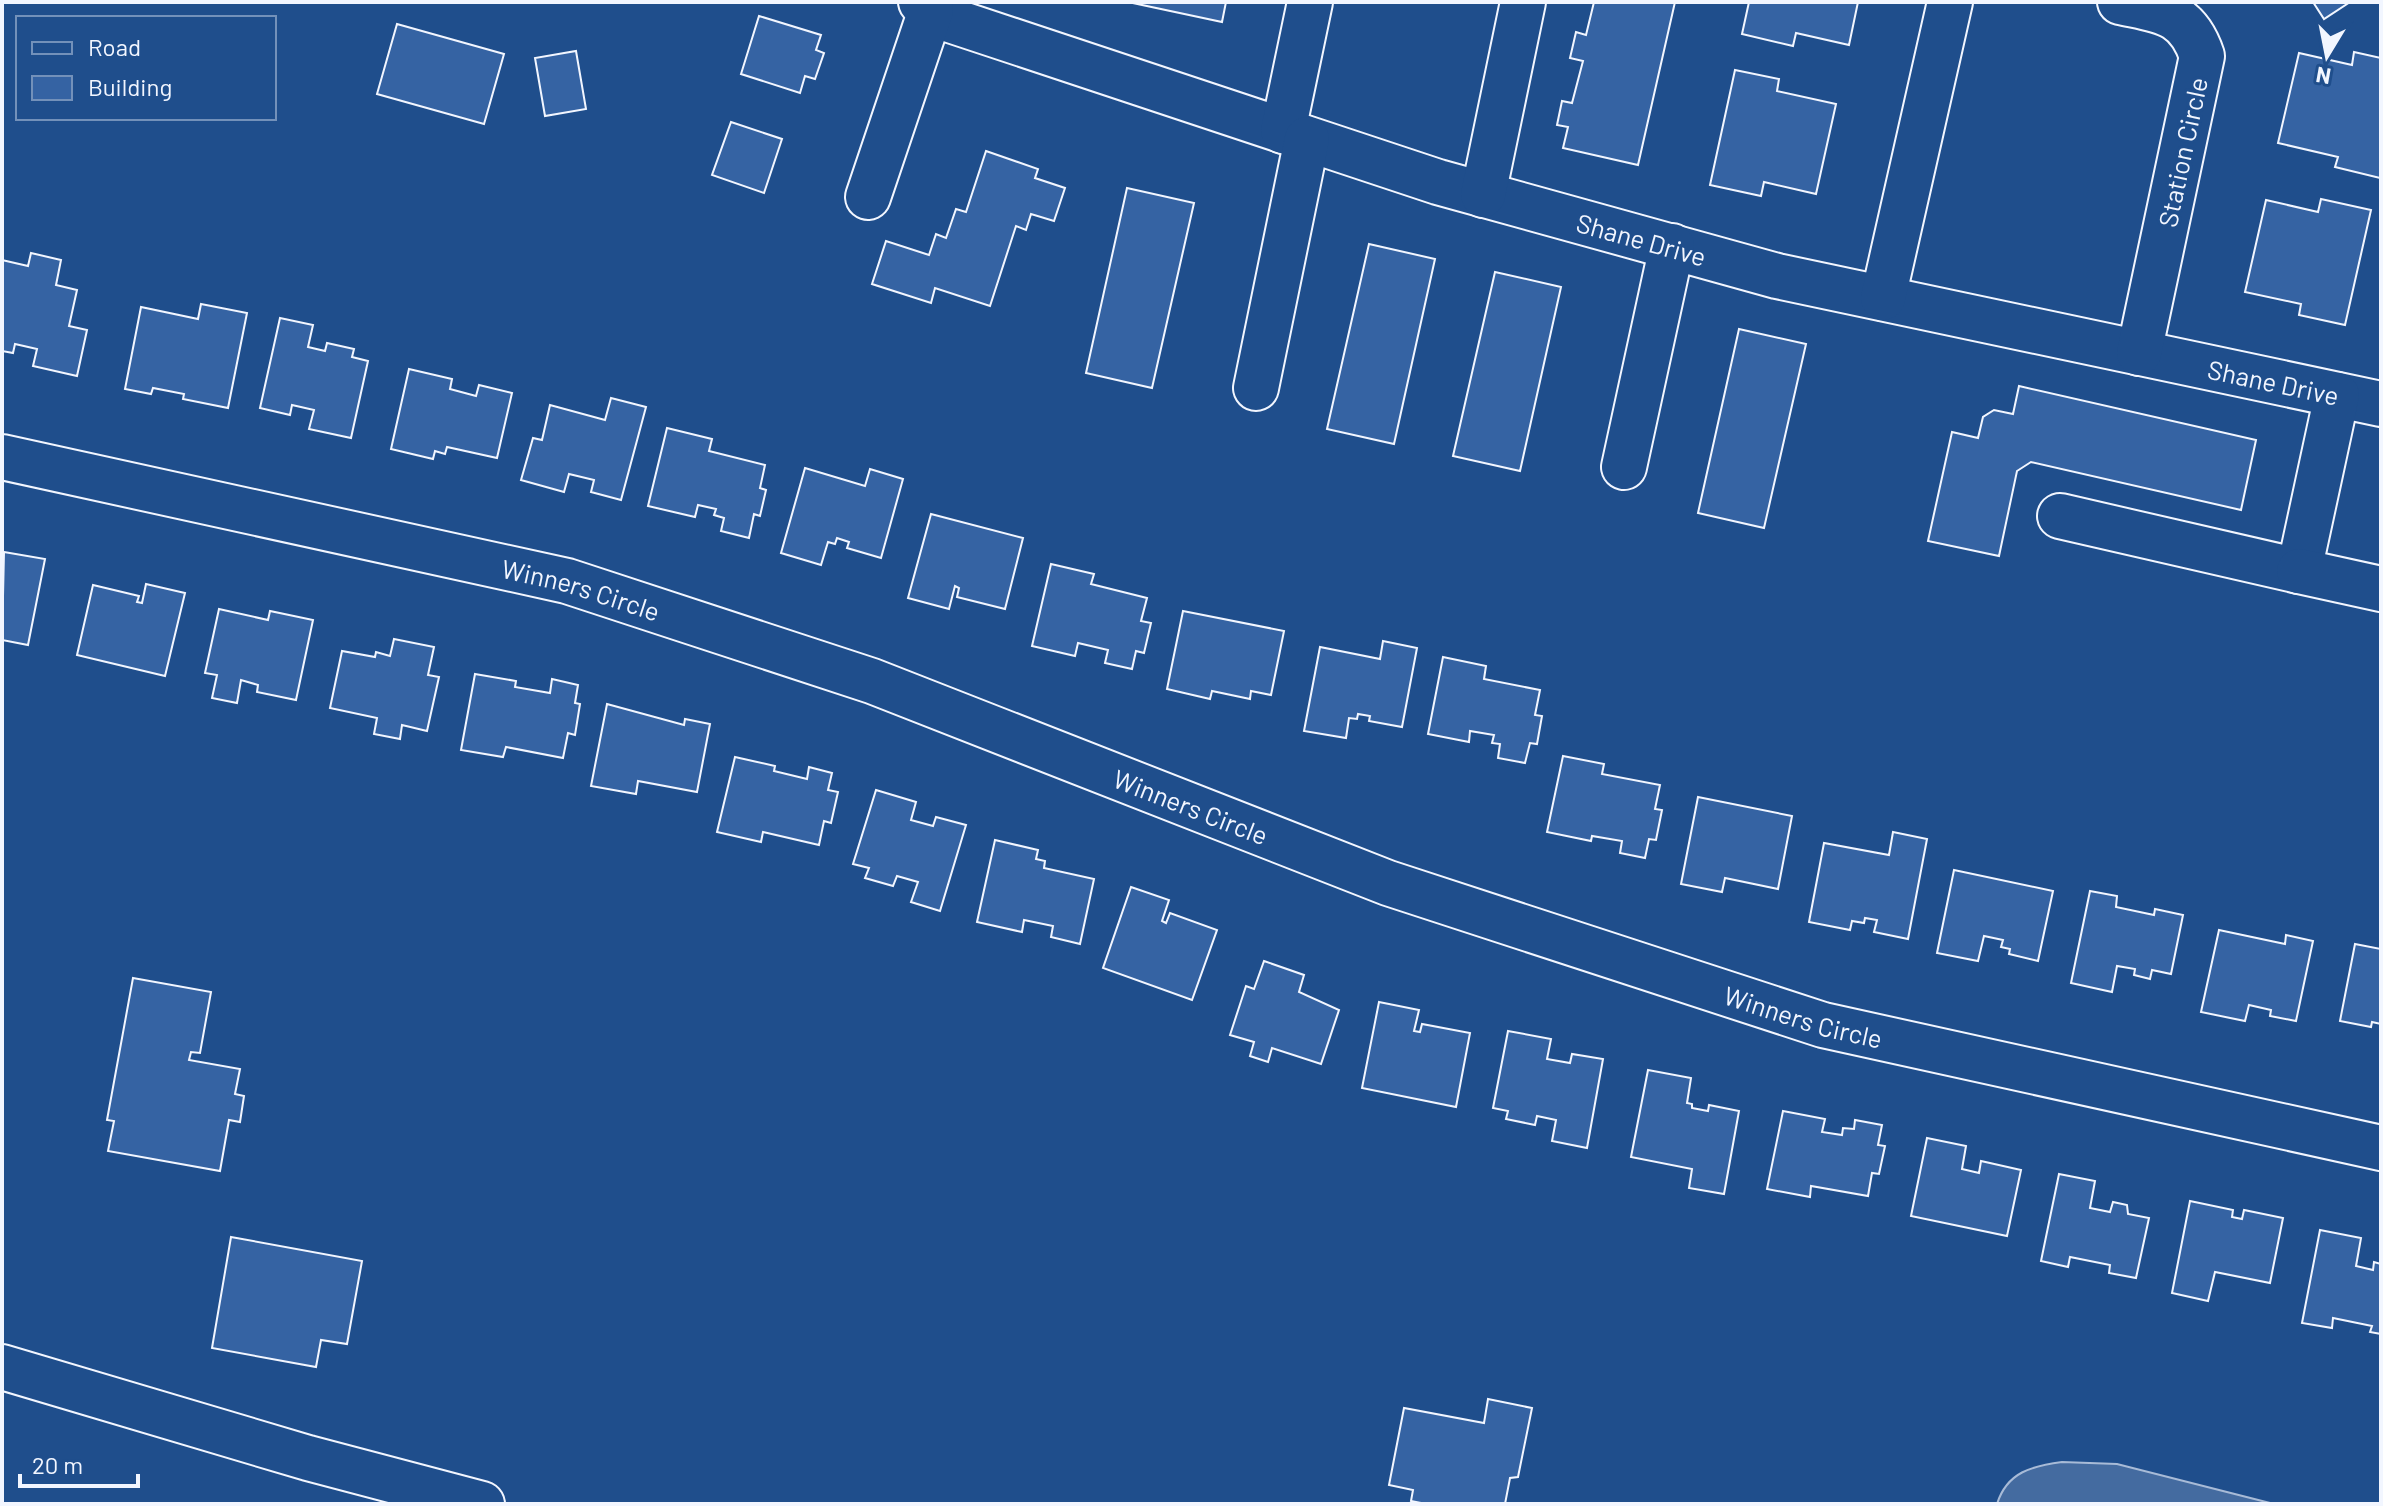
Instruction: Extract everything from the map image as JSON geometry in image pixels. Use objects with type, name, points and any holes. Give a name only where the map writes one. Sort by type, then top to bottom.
[{"type":"street","points":[[1256,388],[1295,135],[1310,2]]},
{"type":"street","points":[[1483,195],[1523,2]]},
{"type":"street","points":[[1883,298],[1950,2]]},
{"type":"street","name":"Station Circle","points":[[2120,2],[2174,14],[2195,35],[2202,56],[2139,353]]},
{"type":"street","points":[[868,197],[926,6]]},
{"type":"street","name":"Shane Drive","points":[[926,6],[941,17],[1483,195],[1777,276],[2381,404]]},
{"type":"street","points":[[1624,467],[1672,246]]},
{"type":"street","points":[[2299,571],[2337,395]]},
{"type":"street","name":"Winners Circle","points":[[2,457],[567,581],[872,681],[1388,883],[1823,1025],[2381,1148]]},
{"type":"street","points":[[2060,516],[2381,589]]},
{"type":"street","points":[[2,1367],[308,1458],[482,1504]]},
{"type":"water","points":[[2062,1462],[2117,1464],[2274,1504],[1997,1504],[2007,1484],[2022,1472]]},
{"type":"building","points":[[1128,2],[1226,2],[1222,22]]},
{"type":"building","points":[[1594,2],[1675,2],[1638,165],[1563,148],[1568,127],[1557,125],[1562,101],[1572,103],[1583,61],[1570,58],[1576,32],[1586,35]]},
{"type":"building","points":[[1749,2],[1858,2],[1849,45],[1796,33],[1793,46],[1742,34]]},
{"type":"building","points":[[2313,2],[2350,2],[2324,19]]},
{"type":"building","points":[[759,16],[821,35],[816,50],[824,53],[815,79],[805,76],[800,93],[741,74]]},
{"type":"building","points":[[397,24],[504,54],[484,124],[377,94]]},
{"type":"building","points":[[576,51],[586,109],[545,116],[535,58]]},
{"type":"building","points":[[2354,52],[2381,58],[2380,178],[2335,167],[2338,157],[2278,143],[2299,53],[2352,65]]},
{"type":"building","points":[[1735,70],[1779,79],[1777,91],[1836,104],[1816,194],[1764,182],[1761,196],[1710,185]]},
{"type":"building","points":[[731,122],[782,139],[764,193],[712,175]]},
{"type":"building","points":[[986,151],[1038,169],[1035,178],[1065,188],[1054,221],[1031,214],[1026,230],[1016,226],[990,306],[935,288],[931,303],[872,284],[886,241],[929,255],[936,234],[946,238],[956,209],[966,212]]},
{"type":"building","points":[[1127,188],[1194,203],[1152,388],[1086,373]]},
{"type":"building","points":[[2321,199],[2371,210],[2345,325],[2299,315],[2301,304],[2245,292],[2266,200],[2318,212]]},
{"type":"building","points":[[1369,244],[1435,259],[1394,444],[1327,429]]},
{"type":"building","points":[[31,253],[61,260],[56,285],[77,290],[69,326],[87,330],[77,376],[33,366],[37,349],[15,344],[13,353],[2,351],[2,260],[28,266]]},
{"type":"building","points":[[1495,272],[1561,287],[1520,471],[1453,456]]},
{"type":"building","points":[[201,304],[247,313],[228,408],[183,399],[184,394],[153,388],[151,394],[125,389],[141,307],[198,319]]},
{"type":"building","points":[[280,318],[313,325],[308,347],[325,351],[327,343],[354,349],[352,357],[368,361],[351,438],[309,429],[314,410],[292,405],[290,415],[260,408]]},
{"type":"building","points":[[1739,329],[1806,344],[1764,528],[1698,513]]},
{"type":"building","points":[[409,369],[452,379],[450,389],[476,396],[479,385],[512,393],[497,458],[447,447],[445,454],[435,451],[433,459],[391,449]]},
{"type":"building","points":[[2019,386],[2256,440],[2241,510],[2031,462],[2017,471],[1999,556],[1928,541],[1952,432],[1978,438],[1983,417],[1994,410],[2013,414]]},
{"type":"building","points":[[611,398],[646,407],[621,500],[591,492],[594,480],[569,474],[564,492],[521,480],[533,438],[542,440],[550,405],[605,420]]},
{"type":"building","points":[[667,428],[712,439],[709,451],[765,465],[760,488],[766,490],[760,516],[754,514],[749,538],[721,531],[724,518],[714,515],[716,509],[698,505],[695,517],[648,506]]},
{"type":"building","points":[[805,468],[865,486],[870,469],[903,479],[881,558],[847,548],[849,542],[837,538],[835,544],[828,542],[821,565],[781,553]]},
{"type":"building","points":[[931,514],[1023,538],[1005,609],[957,597],[959,588],[955,586],[949,609],[908,598]]},
{"type":"building","points":[[4,552],[45,559],[28,645],[2,640]]},
{"type":"building","points":[[1051,564],[1094,574],[1091,584],[1147,598],[1141,621],[1151,623],[1144,653],[1136,651],[1132,669],[1105,663],[1108,650],[1078,643],[1075,656],[1032,646]]},
{"type":"building","points":[[146,584],[185,593],[165,676],[77,655],[93,585],[139,596],[137,602],[142,603]]},
{"type":"building","points":[[219,609],[268,620],[270,611],[313,620],[296,700],[257,692],[258,685],[241,680],[237,703],[212,698],[217,675],[205,673]]},
{"type":"building","points":[[1183,611],[1284,631],[1271,695],[1251,691],[1250,699],[1212,691],[1210,699],[1167,689]]},
{"type":"building","points":[[394,639],[434,647],[428,675],[439,677],[427,731],[402,725],[400,739],[374,734],[377,718],[330,708],[342,651],[375,657],[376,652],[390,656]]},
{"type":"building","points":[[1383,641],[1417,648],[1402,727],[1369,721],[1370,716],[1358,714],[1357,719],[1349,718],[1346,738],[1304,731],[1320,647],[1380,659]]},
{"type":"building","points":[[1443,657],[1486,666],[1484,679],[1540,690],[1535,715],[1542,716],[1537,744],[1530,743],[1525,763],[1498,758],[1500,744],[1492,743],[1494,735],[1470,731],[1469,742],[1428,734]]},
{"type":"building","points":[[475,674],[516,681],[515,687],[550,693],[552,679],[578,685],[575,703],[580,704],[575,735],[568,733],[563,758],[506,747],[503,757],[461,750]]},
{"type":"building","points":[[607,704],[684,725],[685,719],[710,724],[697,792],[638,781],[636,794],[591,786]]},
{"type":"building","points":[[1563,756],[1604,764],[1602,774],[1660,785],[1655,809],[1662,810],[1656,840],[1649,839],[1645,858],[1620,853],[1622,841],[1592,836],[1591,841],[1547,832]]},
{"type":"building","points":[[735,757],[775,766],[774,771],[807,779],[809,767],[832,773],[828,790],[838,792],[831,823],[824,821],[819,845],[763,832],[761,842],[717,832]]},
{"type":"building","points":[[876,790],[916,802],[911,820],[933,826],[936,817],[966,825],[940,911],[911,902],[918,882],[897,876],[893,886],[865,878],[869,868],[853,864]]},
{"type":"building","points":[[1698,797],[1792,816],[1778,889],[1725,878],[1722,892],[1681,884]]},
{"type":"building","points":[[1893,832],[1927,839],[1908,939],[1874,932],[1877,920],[1865,918],[1864,923],[1852,921],[1850,930],[1809,922],[1824,843],[1889,855]]},
{"type":"building","points":[[995,840],[1038,850],[1036,859],[1045,861],[1044,868],[1094,879],[1080,944],[1051,937],[1053,926],[1024,920],[1022,932],[977,922]]},
{"type":"building","points":[[1954,870],[2053,891],[2038,961],[2009,954],[2010,949],[2001,947],[2003,940],[1984,936],[1978,961],[1937,953]]},
{"type":"building","points":[[1131,887],[1169,900],[1162,921],[1166,923],[1170,913],[1217,930],[1192,1000],[1103,968]]},
{"type":"building","points":[[2090,891],[2117,896],[2116,907],[2154,915],[2155,909],[2183,915],[2171,974],[2152,970],[2150,979],[2134,975],[2135,969],[2117,966],[2112,992],[2071,983]]},
{"type":"building","points":[[2219,930],[2285,944],[2286,935],[2313,941],[2296,1021],[2270,1016],[2271,1010],[2249,1005],[2245,1021],[2201,1012]]},
{"type":"building","points":[[2355,944],[2381,949],[2381,1024],[2372,1022],[2371,1027],[2340,1021]]},
{"type":"building","points":[[1264,961],[1304,975],[1299,992],[1339,1010],[1321,1064],[1272,1048],[1268,1062],[1250,1056],[1254,1042],[1230,1035],[1246,986],[1254,989]]},
{"type":"building","points":[[133,978],[211,992],[200,1053],[191,1052],[189,1060],[240,1069],[235,1094],[244,1096],[240,1122],[229,1120],[220,1171],[108,1151],[114,1121],[107,1120]]},
{"type":"building","points":[[1379,1002],[1419,1010],[1414,1031],[1420,1032],[1422,1024],[1470,1033],[1456,1107],[1362,1088]]},
{"type":"building","points":[[1508,1031],[1551,1039],[1547,1059],[1570,1063],[1572,1054],[1603,1059],[1587,1148],[1552,1141],[1556,1120],[1537,1116],[1535,1125],[1506,1119],[1508,1111],[1493,1108]]},
{"type":"building","points":[[1648,1070],[1691,1078],[1687,1103],[1692,1104],[1692,1108],[1708,1111],[1709,1105],[1739,1111],[1724,1194],[1689,1188],[1692,1169],[1631,1157]]},
{"type":"building","points":[[1783,1111],[1825,1119],[1822,1132],[1842,1135],[1843,1128],[1854,1129],[1855,1120],[1882,1125],[1878,1145],[1885,1146],[1879,1174],[1872,1173],[1868,1196],[1811,1186],[1810,1197],[1767,1189]]},
{"type":"building","points":[[1927,1138],[1966,1146],[1962,1169],[1979,1173],[1981,1161],[2021,1170],[2007,1236],[1911,1216]]},
{"type":"building","points":[[2059,1174],[2095,1181],[2090,1208],[2110,1212],[2113,1202],[2127,1205],[2128,1214],[2149,1218],[2136,1278],[2109,1273],[2110,1265],[2070,1257],[2068,1267],[2041,1261]]},
{"type":"building","points":[[2190,1201],[2233,1210],[2232,1217],[2242,1219],[2244,1210],[2283,1218],[2270,1283],[2215,1272],[2208,1301],[2172,1293]]},
{"type":"building","points":[[2320,1230],[2361,1238],[2356,1266],[2373,1270],[2374,1262],[2381,1264],[2381,1334],[2370,1332],[2372,1326],[2333,1318],[2332,1328],[2302,1323]]},
{"type":"building","points":[[231,1237],[362,1261],[347,1344],[321,1340],[316,1367],[212,1348]]},
{"type":"building","points":[[1488,1399],[1532,1408],[1518,1477],[1510,1478],[1505,1504],[1426,1504],[1411,1501],[1413,1490],[1389,1485],[1404,1408],[1484,1423]]}]
